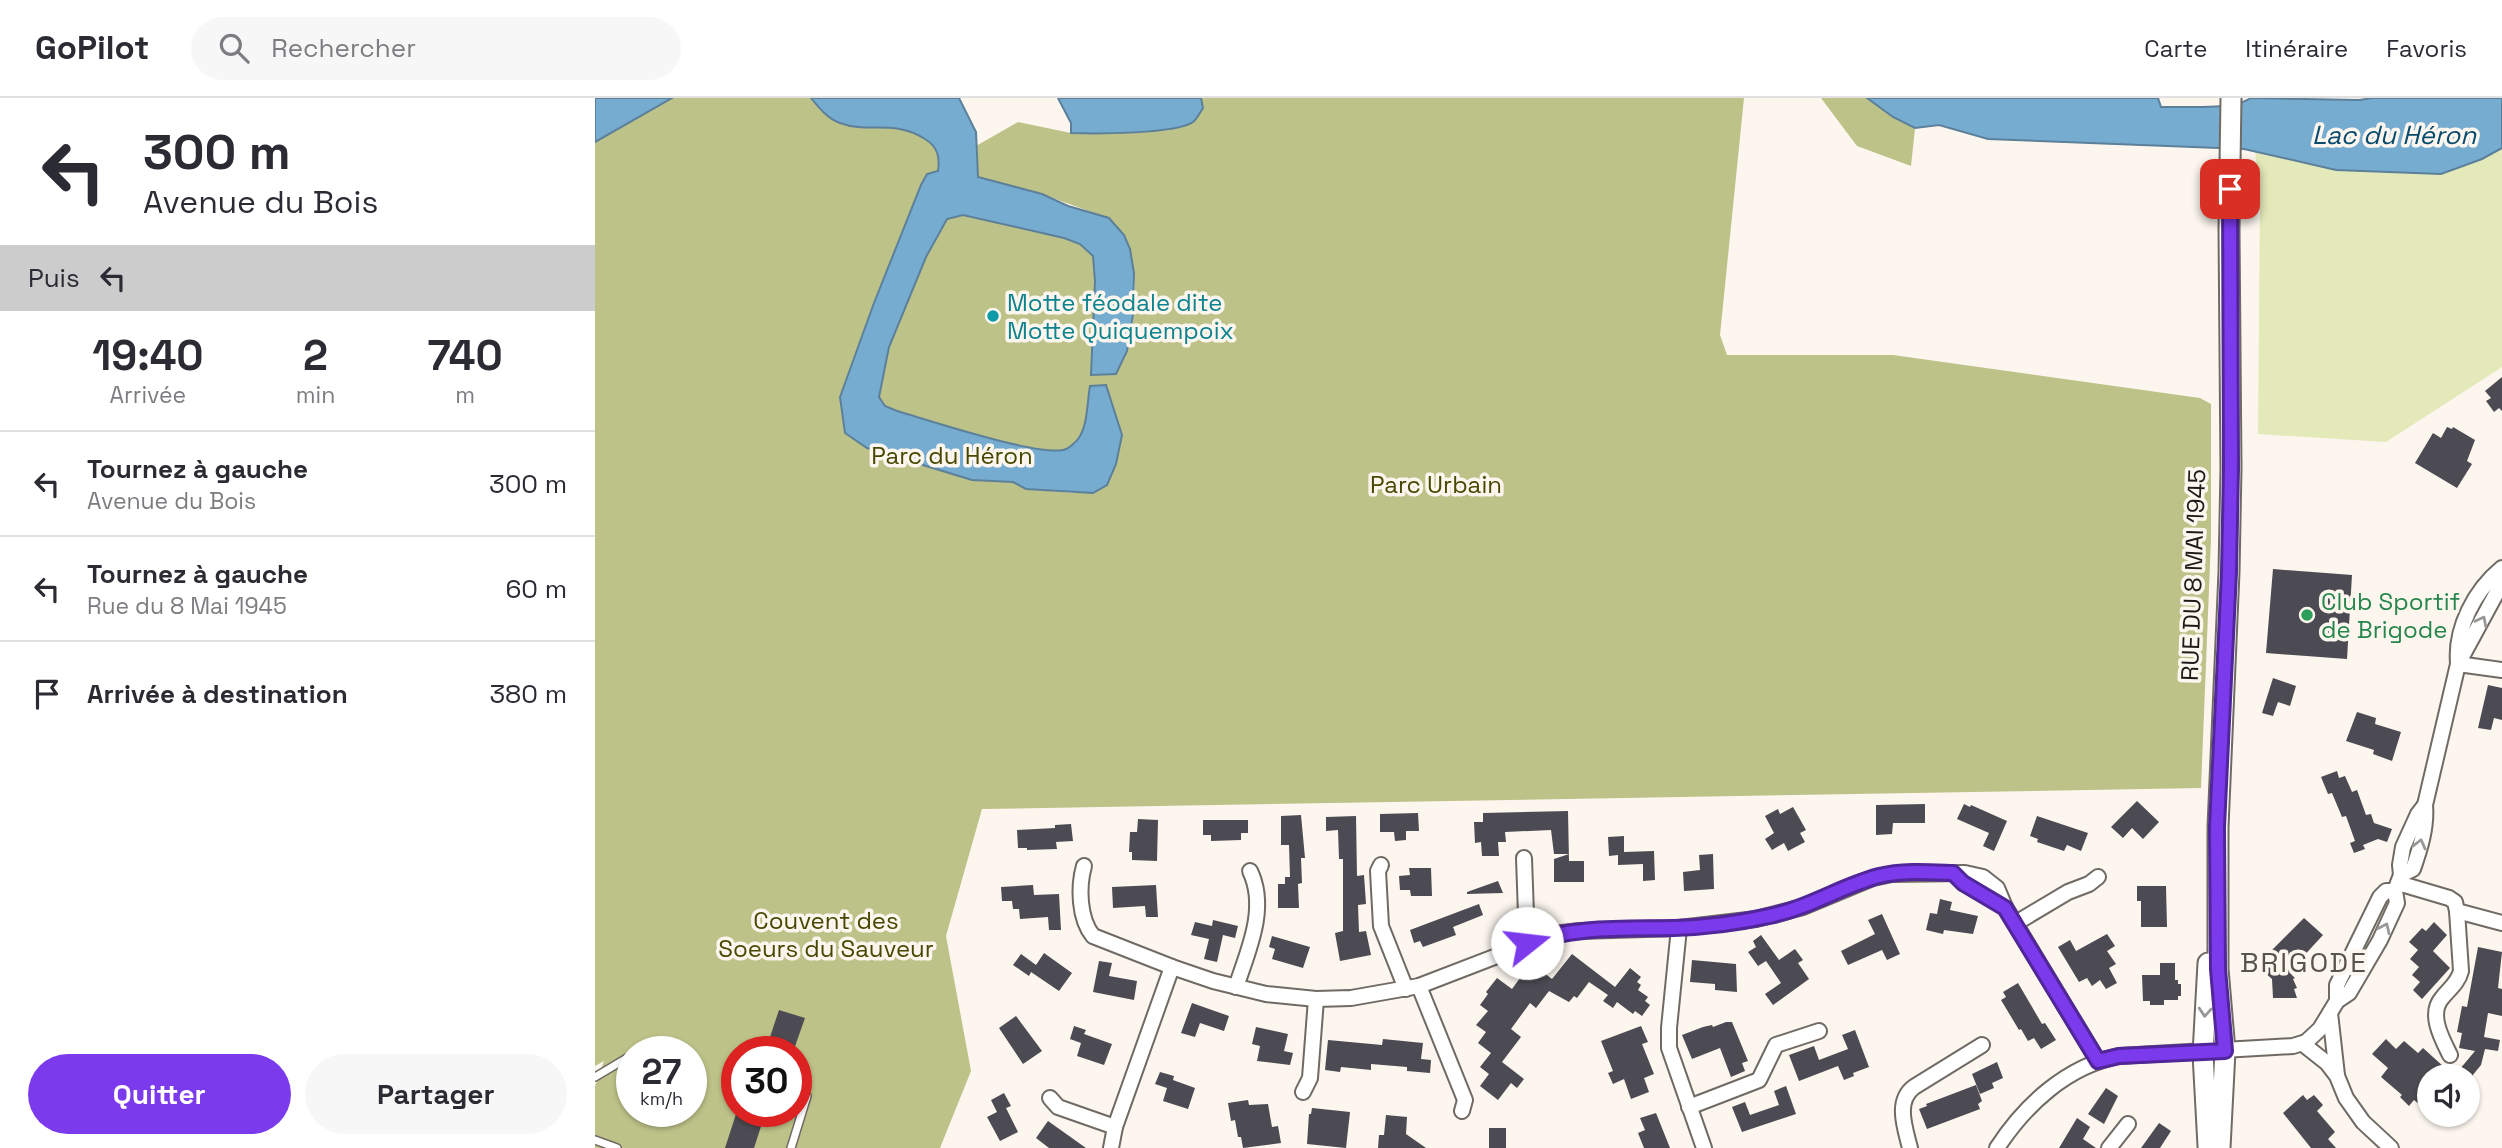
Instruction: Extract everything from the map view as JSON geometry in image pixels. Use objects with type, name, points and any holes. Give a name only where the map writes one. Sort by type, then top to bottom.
[{"type":"main road","name":"RUE DU 8 MAI 1945","points":[[2220,1148],[2225,1051],[2218,969],[2217,827],[2231,468],[2225,161],[2221,98]]},
{"type":"main road","name":"RUE DU 8 MAI 1945","points":[[2208,1148],[2203,1053],[2208,956],[2207,784],[2222,463],[2218,283],[2231,98]]},
{"type":"street","points":[[2002,1146],[2012,1125],[2041,1097],[2079,1070],[2098,1061],[2119,1056],[2203,1053],[2303,1044],[2315,1034],[2334,1007],[2349,993],[2380,940],[2397,903],[2398,883],[2413,870],[2425,822],[2425,805],[2458,664],[2458,643],[2465,619],[2481,592],[2502,568]]},
{"type":"street","points":[[2458,664],[2497,592],[2502,577]]},
{"type":"street","points":[[2458,664],[2502,670]]},
{"type":"street","points":[[1524,858],[1527,943]]},
{"type":"street","points":[[1084,866],[1083,913],[1086,926],[1093,936],[1236,988],[1316,999],[1351,998],[1413,987],[1555,934],[1679,928],[1738,922],[1788,912],[1883,875],[1904,872],[1953,873],[1963,883],[2005,908],[2098,1061]]},
{"type":"street","points":[[1381,866],[1378,871],[1381,926],[1413,987],[1465,1100],[1462,1111]]},
{"type":"street","points":[[1236,988],[1256,923],[1254,880],[1250,871]]},
{"type":"street","points":[[2016,923],[2098,877]]},
{"type":"street","points":[[2398,883],[2455,902],[2461,971],[2455,984],[2439,1000],[2437,1009],[2438,1029],[2450,1055]]},
{"type":"street","points":[[2457,911],[2502,923]]},
{"type":"street","points":[[1679,928],[1669,1048],[1704,1148]]},
{"type":"street","points":[[1111,1148],[1115,1127],[1173,967]]},
{"type":"street","points":[[1303,1092],[1310,1078],[1316,999]]},
{"type":"street","points":[[2334,1007],[2337,1076]]},
{"type":"street","points":[[1689,1107],[1759,1080],[1776,1045],[1819,1031]]},
{"type":"street","points":[[2303,1044],[2327,1063],[2363,1122],[2391,1148]]},
{"type":"street","points":[[1910,1148],[1903,1108],[1905,1096],[1982,1045]]},
{"type":"street","points":[[1049,1097],[1058,1107],[1115,1127]]},
{"type":"street","points":[[2109,1148],[2128,1124]]},
{"type":"lane","points":[[595,1077],[616,1065]]},
{"type":"lane","points":[[790,1148],[797,1127]]},
{"type":"lane","points":[[595,1140],[617,1148]]},
{"type":"green space","name":"Parc Urbain","points":[[672,98],[811,98],[821,111],[861,127],[892,126],[913,131],[932,143],[940,156],[938,171],[921,185],[840,397],[845,433],[867,448],[972,480],[1013,482],[1026,489],[1094,493],[1107,485],[1116,464],[1122,435],[1106,385],[1090,386],[1081,433],[1068,448],[1054,451],[984,437],[885,406],[879,398],[889,347],[926,257],[947,219],[963,215],[1064,238],[1080,244],[1093,256],[1095,281],[1091,375],[1116,374],[1129,340],[1135,288],[1127,255],[1110,219],[1042,194],[978,177],[976,146],[1018,122],[1071,133],[1170,130],[1202,106],[1201,98],[1744,98],[1720,335],[1727,355],[1893,355],[2200,398],[2211,404],[2211,539],[2201,788],[982,809],[946,936],[971,1071],[940,1148],[595,1148],[595,1086],[604,1061],[595,1066],[595,142]]},
{"type":"green space","points":[[1821,98],[1867,98],[1893,117],[1915,128],[1911,166],[1857,146]]},
{"type":"green space","points":[[2502,148],[2502,367],[2386,442],[2258,434],[2260,196],[2255,151],[2336,170],[2441,174],[2482,159]]},
{"type":"water","points":[[595,98],[672,98],[595,142]]},
{"type":"water","points":[[811,98],[959,98],[976,132],[978,177],[1042,194],[1068,206],[1109,218],[1124,235],[1130,249],[1134,273],[1133,315],[1127,351],[1116,374],[1091,375],[1095,281],[1093,256],[1080,244],[1064,238],[963,215],[947,219],[926,257],[889,347],[879,397],[885,406],[897,411],[1011,443],[1054,451],[1067,448],[1076,442],[1081,434],[1090,386],[1106,385],[1122,435],[1116,464],[1107,485],[1093,493],[1026,489],[1013,482],[972,480],[867,448],[845,433],[840,397],[921,185],[927,174],[938,171],[939,161],[933,145],[914,133],[840,123],[828,116]]},
{"type":"water","points":[[1058,98],[1201,98],[1203,108],[1193,122],[1170,129],[1071,133],[1071,123]]},
{"type":"water","name":"Lac du Héron","points":[[1867,98],[2158,98],[2161,107],[2195,107],[2232,105],[2251,98],[2502,98],[2502,148],[2482,159],[2441,174],[2336,170],[2244,149],[1988,139],[1939,125],[1915,128],[1893,117]]},
{"type":"building","points":[[2502,377],[2502,411],[2499,408],[2494,412],[2486,401],[2491,398],[2485,391]]},
{"type":"building","points":[[2447,427],[2453,427],[2475,440],[2467,461],[2472,464],[2457,488],[2415,463],[2433,433],[2441,438]]},
{"type":"building","points":[[2273,569],[2352,575],[2347,659],[2266,653]]},
{"type":"building","points":[[2273,678],[2296,686],[2290,706],[2278,702],[2273,716],[2262,713]]},
{"type":"building","points":[[2488,685],[2502,688],[2502,720],[2494,718],[2491,730],[2478,728]]},
{"type":"building","points":[[2357,712],[2376,718],[2375,724],[2401,732],[2392,761],[2373,754],[2374,750],[2346,741]]},
{"type":"building","points":[[2337,771],[2339,778],[2345,776],[2352,792],[2357,790],[2366,815],[2371,814],[2374,823],[2392,829],[2387,842],[2378,839],[2363,845],[2365,849],[2354,853],[2350,843],[2355,841],[2346,816],[2342,817],[2332,793],[2328,794],[2321,777]]},
{"type":"building","points":[[2137,801],[2159,822],[2143,839],[2132,828],[2123,838],[2111,827]]},
{"type":"building","points":[[1925,804],[1925,823],[1893,823],[1892,834],[1876,835],[1876,805]]},
{"type":"building","points":[[1964,804],[2007,821],[1994,851],[1983,846],[1989,833],[1957,819]]},
{"type":"building","points":[[1793,807],[1806,830],[1800,833],[1805,842],[1788,851],[1784,843],[1772,850],[1765,839],[1774,833],[1765,816],[1778,809],[1780,814]]},
{"type":"building","points":[[1568,811],[1569,854],[1554,854],[1551,830],[1505,832],[1506,842],[1498,842],[1499,856],[1482,856],[1481,842],[1475,843],[1474,822],[1483,822],[1483,813]]},
{"type":"building","points":[[1418,813],[1419,831],[1406,831],[1406,840],[1395,841],[1394,832],[1380,832],[1380,814]]},
{"type":"building","points":[[1301,815],[1305,858],[1301,858],[1299,908],[1278,908],[1278,884],[1285,884],[1285,877],[1290,877],[1289,845],[1281,845],[1281,816]]},
{"type":"building","points":[[1356,816],[1357,876],[1364,875],[1366,904],[1358,905],[1359,932],[1366,931],[1371,955],[1340,961],[1335,933],[1343,931],[1343,859],[1339,859],[1338,830],[1326,831],[1326,817]]},
{"type":"building","points":[[2037,816],[2088,833],[2081,851],[2067,845],[2064,851],[2037,842],[2038,839],[2030,836]]},
{"type":"building","points":[[1138,819],[1158,820],[1157,861],[1132,860],[1132,852],[1129,852],[1130,832],[1137,832]]},
{"type":"building","points":[[1203,820],[1248,820],[1248,833],[1241,833],[1241,840],[1211,841],[1211,835],[1203,835]]},
{"type":"building","points":[[1071,824],[1073,841],[1056,842],[1057,849],[1018,848],[1017,830],[1055,828],[1055,825]]},
{"type":"building","points":[[1624,836],[1624,852],[1654,851],[1655,880],[1643,881],[1643,864],[1618,865],[1618,855],[1609,856],[1608,837]]},
{"type":"building","points":[[1569,854],[1569,861],[1584,861],[1584,882],[1554,882],[1554,859]]},
{"type":"building","points":[[1713,854],[1714,889],[1684,891],[1683,872],[1700,870],[1699,855]]},
{"type":"building","points":[[1409,868],[1431,868],[1432,896],[1411,896],[1410,890],[1400,890],[1399,876],[1410,875]]},
{"type":"building","points":[[1498,881],[1503,893],[1467,894],[1467,892]]},
{"type":"building","points":[[1033,885],[1034,895],[1059,894],[1061,930],[1049,930],[1048,917],[1020,919],[1019,909],[1013,909],[1012,901],[1002,901],[1001,887]]},
{"type":"building","points":[[1156,885],[1158,917],[1146,917],[1145,906],[1113,908],[1112,887]]},
{"type":"building","points":[[2137,886],[2166,886],[2167,927],[2141,927],[2141,901],[2137,901]]},
{"type":"building","points":[[1940,899],[1952,902],[1950,910],[1978,916],[1973,934],[1944,930],[1943,934],[1926,930],[1930,913],[1937,914]]},
{"type":"building","points":[[1479,904],[1483,915],[1453,927],[1456,935],[1423,947],[1420,941],[1414,943],[1410,930]]},
{"type":"building","points":[[1882,914],[1900,954],[1887,960],[1882,950],[1848,965],[1841,951],[1875,934],[1868,920]]},
{"type":"building","points":[[2304,918],[2323,935],[2289,972],[2295,978],[2297,998],[2273,998],[2272,979],[2262,970],[2275,956],[2270,952]]},
{"type":"building","points":[[1213,920],[1238,926],[1235,938],[1223,935],[1217,962],[1204,959],[1209,939],[1191,935],[1195,922],[1212,926]]},
{"type":"building","points":[[2434,922],[2447,935],[2433,951],[2450,968],[2422,999],[2413,990],[2420,982],[2412,975],[2419,967],[2410,959],[2418,950],[2409,942],[2422,928],[2426,931]]},
{"type":"building","points":[[2107,934],[2115,946],[2107,951],[2116,964],[2109,968],[2117,983],[2106,989],[2100,980],[2092,986],[2087,978],[2079,982],[2058,947],[2070,940],[2076,951]]},
{"type":"building","points":[[1761,935],[1779,960],[1795,949],[1803,960],[1798,963],[1809,979],[1773,1005],[1765,994],[1781,983],[1766,961],[1758,966],[1748,952],[1756,947],[1753,941]]},
{"type":"building","points":[[1272,936],[1310,947],[1303,968],[1272,959],[1275,949],[1269,947]]},
{"type":"building","points":[[2478,947],[2502,952],[2498,988],[2502,989],[2502,1016],[2488,1013],[2484,1037],[2500,1040],[2498,1051],[2485,1049],[2481,1065],[2464,1064],[2475,1051],[2459,1048],[2462,1033],[2457,1032],[2462,1006],[2467,1007]]},
{"type":"building","points":[[1044,953],[1072,973],[1059,991],[1031,972],[1029,976],[1013,965],[1021,954],[1036,965]]},
{"type":"building","points":[[1572,954],[1615,987],[1630,968],[1641,977],[1637,982],[1641,985],[1638,990],[1648,997],[1645,1001],[1650,1005],[1642,1016],[1635,1011],[1633,1014],[1617,1002],[1613,1008],[1603,1001],[1608,995],[1589,982],[1577,998],[1574,996],[1569,1002],[1549,991],[1536,1008],[1530,1003],[1511,1029],[1521,1037],[1502,1062],[1524,1079],[1517,1088],[1511,1083],[1498,1100],[1480,1086],[1489,1074],[1480,1067],[1491,1053],[1478,1043],[1486,1032],[1476,1025],[1488,1011],[1480,1005],[1488,994],[1486,992],[1497,978],[1512,989],[1531,963],[1552,979]]},
{"type":"building","points":[[1692,960],[1736,964],[1737,992],[1715,990],[1715,984],[1690,982]]},
{"type":"building","points":[[1099,961],[1112,963],[1109,976],[1137,981],[1134,1000],[1093,992]]},
{"type":"building","points":[[2160,963],[2175,963],[2175,980],[2181,984],[2181,996],[2178,996],[2178,1000],[2164,1000],[2164,1005],[2150,1005],[2150,1001],[2143,1001],[2142,975],[2160,975]]},
{"type":"building","points":[[2018,983],[2042,1024],[2045,1023],[2056,1040],[2041,1049],[2034,1038],[2028,1041],[2021,1029],[2019,1030],[2001,1000],[2006,997],[2003,992]]},
{"type":"building","points":[[1192,1003],[1229,1016],[1224,1031],[1200,1023],[1195,1037],[1181,1033]]},
{"type":"building","points":[[779,1010],[805,1018],[799,1036],[770,1036]]},
{"type":"building","points":[[1016,1016],[1042,1051],[1023,1064],[999,1028]]},
{"type":"building","points":[[1732,1022],[1748,1061],[1742,1063],[1745,1071],[1731,1077],[1720,1048],[1692,1059],[1682,1035]]},
{"type":"building","points":[[1074,1026],[1086,1030],[1084,1034],[1112,1044],[1104,1065],[1077,1056],[1081,1043],[1070,1039]]},
{"type":"building","points":[[1641,1026],[1648,1042],[1642,1044],[1654,1074],[1644,1078],[1649,1092],[1631,1099],[1624,1079],[1613,1084],[1608,1073],[1613,1071],[1601,1041]]},
{"type":"building","points":[[1256,1027],[1288,1034],[1284,1051],[1293,1053],[1290,1065],[1257,1061],[1260,1046],[1252,1044]]},
{"type":"building","points":[[1855,1030],[1869,1067],[1844,1080],[1838,1066],[1799,1081],[1789,1055],[1814,1046],[1819,1060],[1848,1049],[1842,1035]]},
{"type":"building","points":[[1383,1039],[1423,1043],[1421,1059],[1431,1060],[1430,1073],[1407,1071],[1407,1067],[1371,1064],[1371,1070],[1341,1067],[1340,1072],[1325,1070],[1328,1040],[1382,1045]]},
{"type":"building","points":[[2386,1039],[2396,1049],[2404,1041],[2418,1053],[2423,1048],[2441,1064],[2417,1064],[2417,1102],[2414,1100],[2409,1106],[2400,1097],[2402,1095],[2381,1077],[2388,1068],[2372,1054]]},
{"type":"building","points":[[1997,1062],[2003,1078],[1992,1083],[1994,1088],[1980,1094],[1972,1074]]},
{"type":"building","points":[[1160,1072],[1174,1076],[1173,1080],[1195,1088],[1188,1109],[1163,1101],[1167,1088],[1155,1084]]},
{"type":"building","points":[[1976,1085],[1982,1101],[1978,1104],[1980,1109],[1927,1129],[1919,1109]]},
{"type":"building","points":[[1786,1086],[1796,1114],[1742,1132],[1732,1107],[1745,1102],[1750,1115],[1779,1105],[1774,1091]]},
{"type":"building","points":[[2106,1088],[2118,1096],[2104,1124],[2088,1114]]},
{"type":"building","points":[[1004,1093],[1011,1106],[1006,1108],[1018,1132],[1000,1141],[987,1117],[997,1112],[991,1100]]},
{"type":"building","points":[[2303,1095],[2307,1100],[2314,1095],[2323,1105],[2317,1111],[2335,1132],[2328,1139],[2336,1148],[2311,1148],[2283,1113]]},
{"type":"building","points":[[1248,1100],[1249,1105],[1268,1104],[1272,1127],[1278,1126],[1281,1143],[1243,1148],[1235,1120],[1231,1121],[1228,1103]]},
{"type":"building","points":[[1312,1108],[1350,1112],[1346,1148],[1307,1144],[1309,1114]]},
{"type":"building","points":[[1656,1113],[1670,1148],[1644,1148],[1638,1133],[1645,1130],[1640,1118]]},
{"type":"building","points":[[1386,1115],[1407,1117],[1406,1134],[1426,1148],[1378,1148],[1379,1135],[1384,1135]]},
{"type":"building","points":[[2077,1118],[2090,1127],[2083,1139],[2096,1148],[2059,1148]]},
{"type":"building","points":[[1048,1121],[1086,1148],[1049,1148],[1036,1138]]},
{"type":"building","points":[[2159,1123],[2171,1131],[2160,1148],[2141,1148]]},
{"type":"building","points":[[732,1127],[761,1127],[754,1148],[725,1148]]},
{"type":"building","points":[[1489,1128],[1506,1128],[1506,1148],[1489,1148]]},
{"type":"place","name":"Motte féodale dite Motte Quiquempoix","points":[[993,316]]},
{"type":"place","name":"Club Sportif de Brigode","points":[[2307,615]]},
{"type":"district","name":"BRIGODE","points":[[2304,962]]},
{"type":"route","points":[[1527,943],[1555,934],[1579,931],[1679,928],[1738,922],[1803,907],[1883,875],[1904,872],[1953,873],[1963,883],[2005,908],[2098,1061],[2119,1056],[2225,1051],[2218,969],[2217,827],[2229,572],[2230,189]]},
{"type":"park label","name":"Parc du Héron","points":[[952,455]]},
{"type":"park label","name":"Couvent des Soeurs du Sauveur","points":[[826,934]]}]
